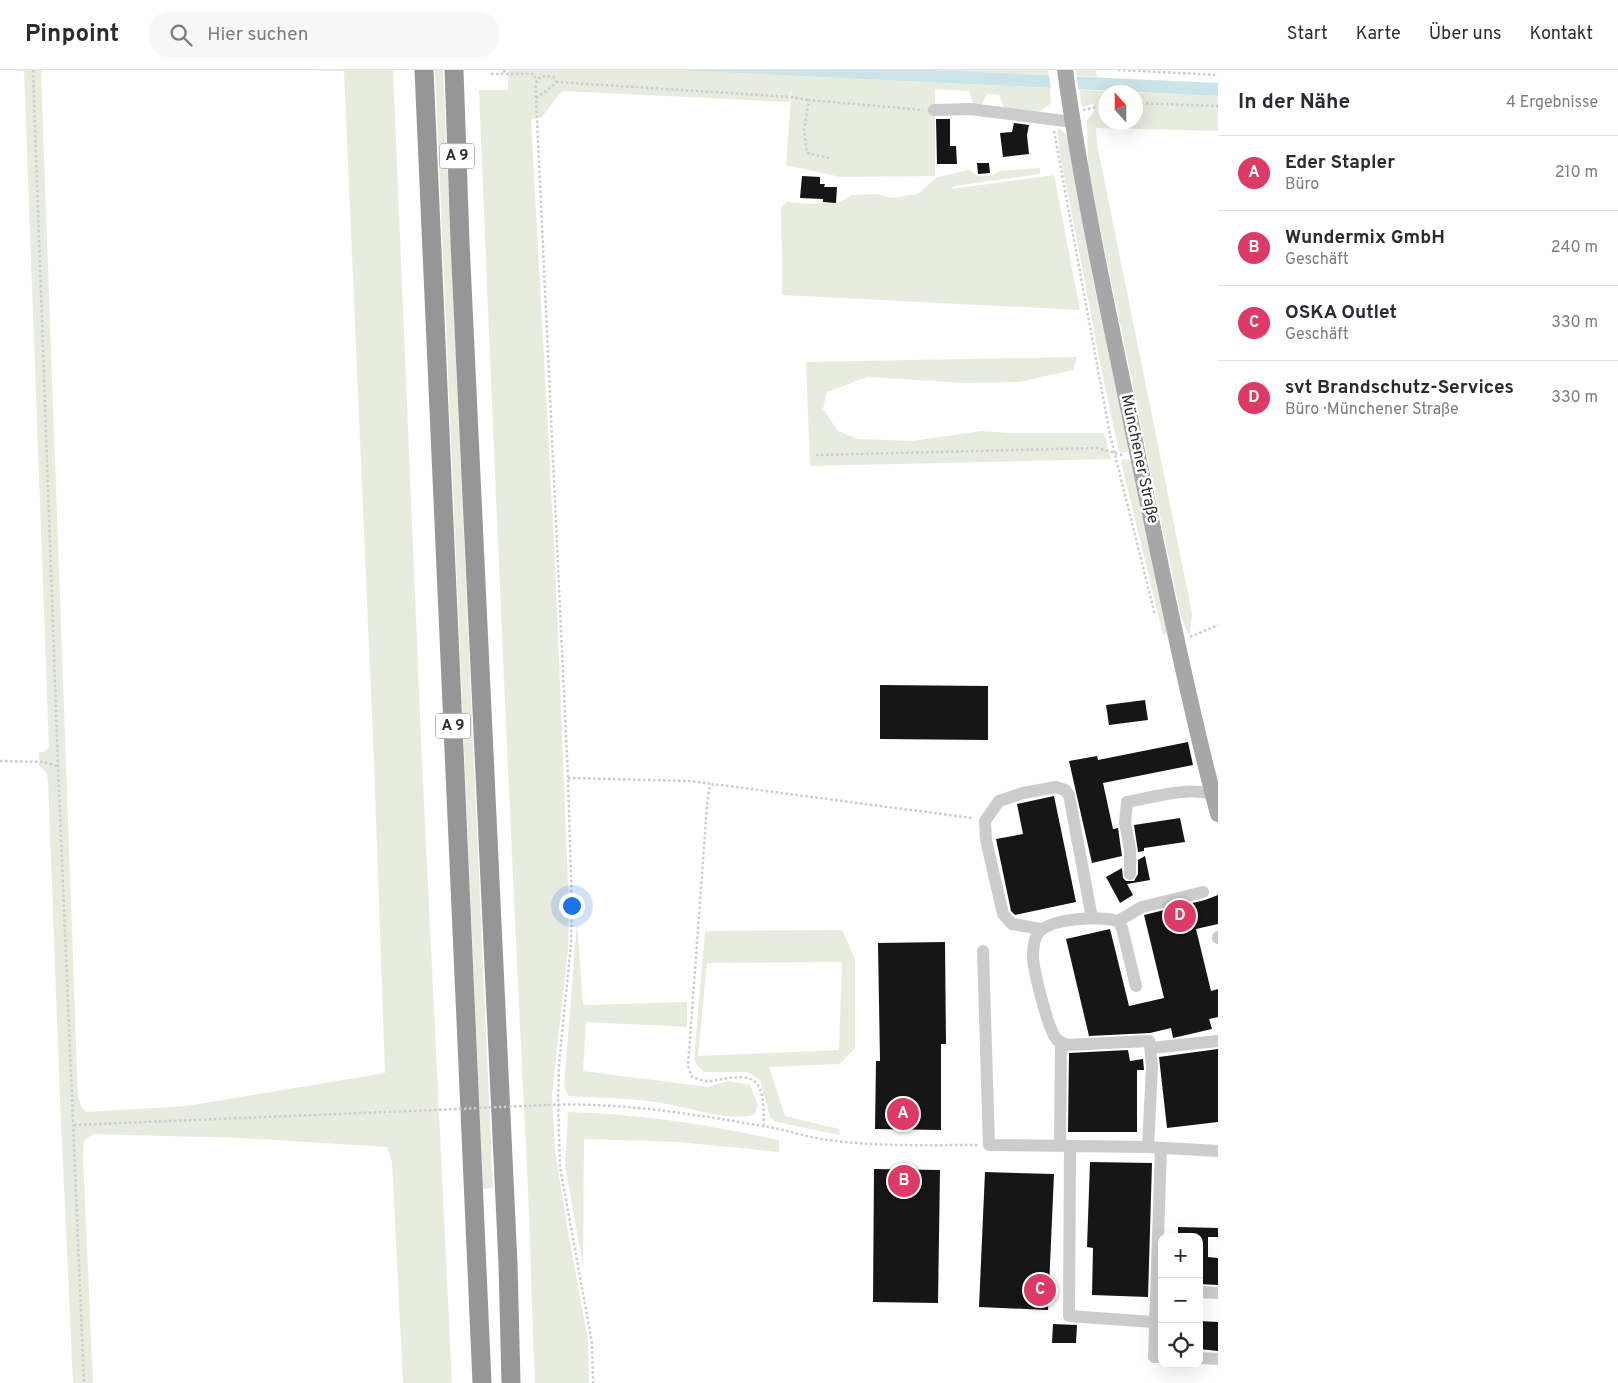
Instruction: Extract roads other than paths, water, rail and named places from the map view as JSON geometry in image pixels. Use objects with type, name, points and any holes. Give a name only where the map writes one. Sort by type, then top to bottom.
[{"type":"highway","name":"A 9","points":[[424,70],[482,1383]]},
{"type":"highway","name":"A 9","points":[[454,70],[460,242],[507,1254],[511,1383]]},
{"type":"main road","name":"Münchener Straße","points":[[1065,70],[1071,113],[1104,291],[1178,642],[1212,764],[1213,794],[1218,814]]},
{"type":"street","points":[[934,110],[970,109],[1054,121],[1071,113]]},
{"type":"street","points":[[1041,929],[1012,924],[1003,914],[986,840],[979,819],[1000,801],[1023,793],[1056,787],[1070,795],[1092,918]]},
{"type":"street","points":[[1130,874],[1130,849],[1126,823],[1127,802],[1202,791],[1213,794]]},
{"type":"street","points":[[1118,921],[1142,907],[1204,892]]},
{"type":"street","points":[[1136,986],[1122,928],[1118,921],[1109,918],[1064,921],[1041,929],[1036,937],[1033,956],[1045,1014],[1058,1040],[1067,1044],[1149,1042],[1152,1067],[1148,1147]]},
{"type":"street","points":[[983,951],[989,1145],[1218,1150]]},
{"type":"street","points":[[1151,1048],[1218,1041]]},
{"type":"street","points":[[1061,1042],[1069,1316],[1154,1322]]},
{"type":"street","points":[[1159,1278],[1161,1148]]},
{"type":"street","points":[[1203,1292],[1218,1293]]},
{"type":"street","points":[[1158,1296],[1154,1322],[1158,1357]]},
{"type":"street","points":[[1203,1358],[1218,1359]]},
{"type":"water","points":[[673,70],[934,70],[1218,83],[1218,96],[1143,92],[1143,85],[1098,85],[1098,90]]},
{"type":"place","name":"svt Brandschutz-Services","points":[[1180,916]]},
{"type":"place","name":"Eder Stapler","points":[[903,1114]]},
{"type":"place","name":"Wundermix GmbH","points":[[904,1181]]},
{"type":"place","name":"OSKA Outlet","points":[[1040,1290]]}]
